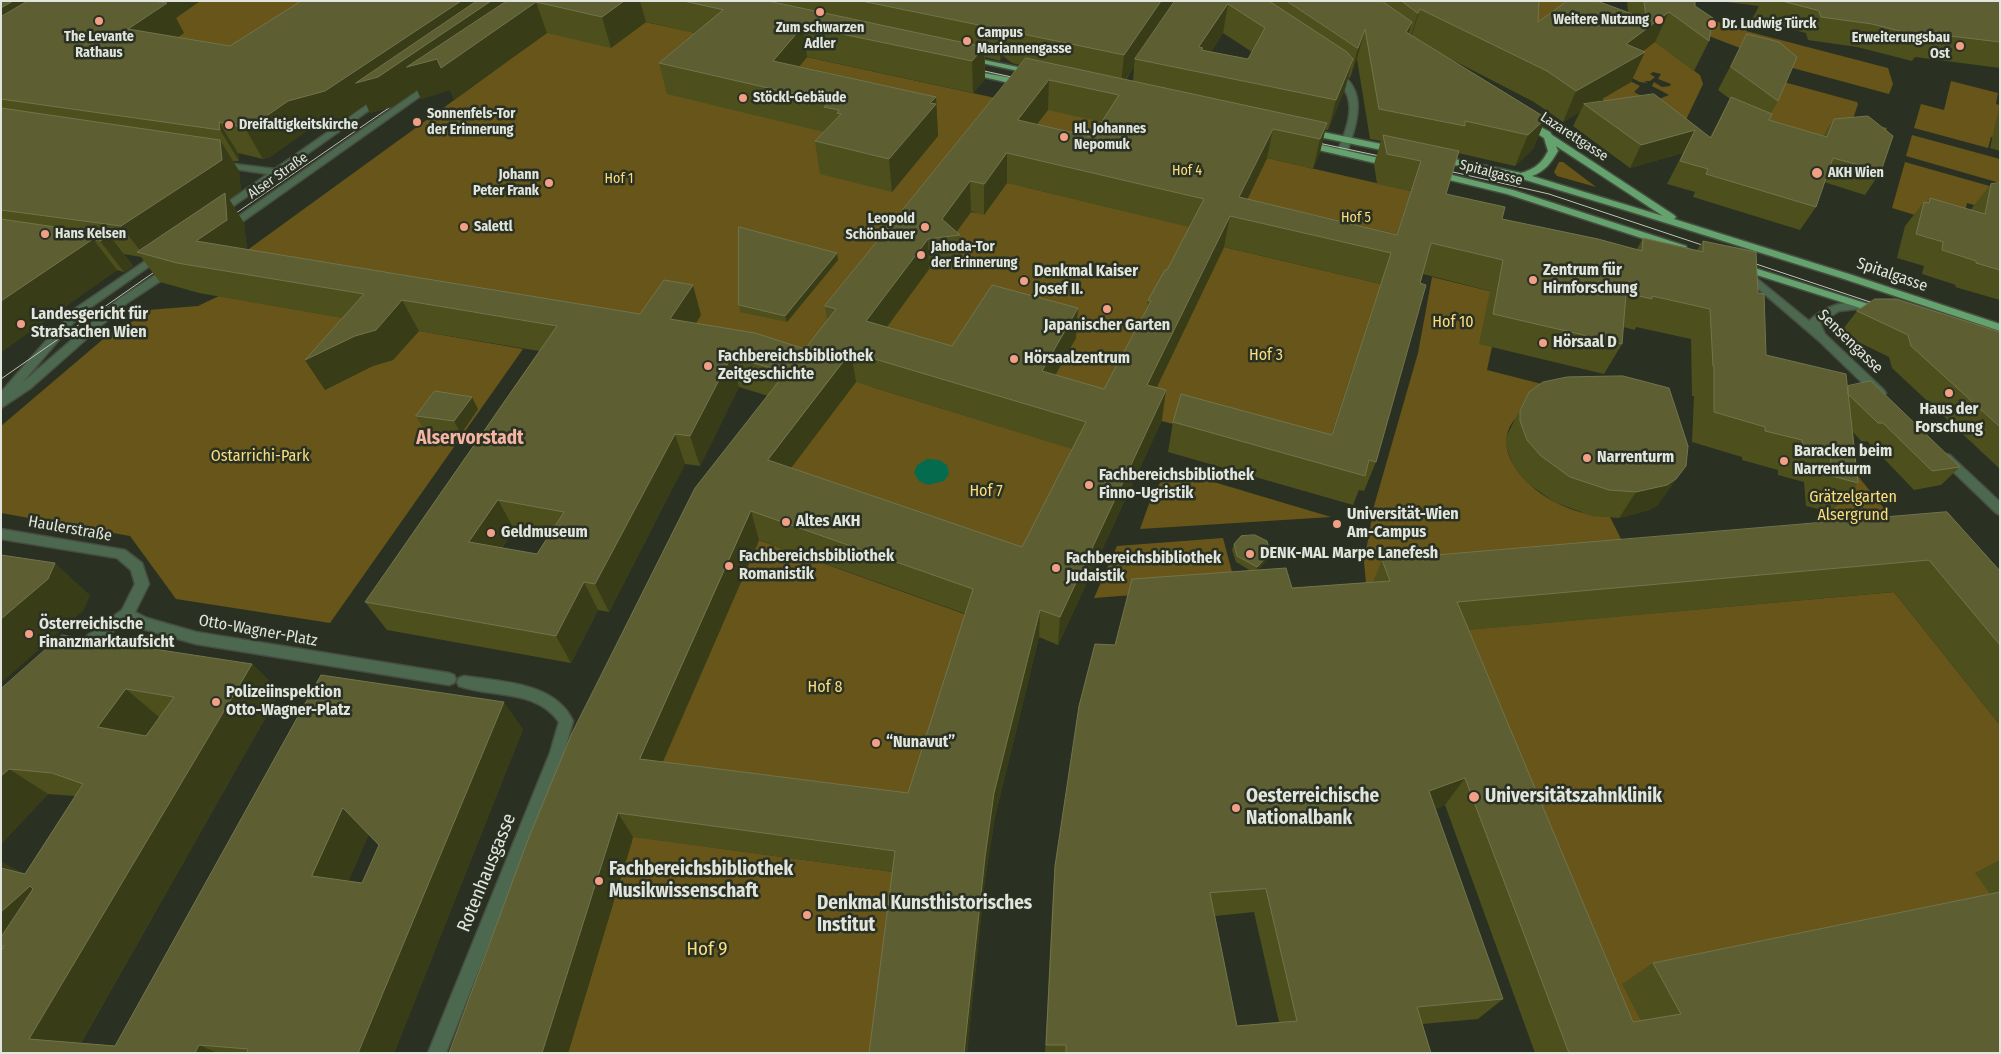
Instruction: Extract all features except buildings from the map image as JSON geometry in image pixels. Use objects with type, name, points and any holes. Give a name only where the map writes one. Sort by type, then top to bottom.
[{"type":"main road","points":[[960,57],[1045,75]]},
{"type":"main road","points":[[963,70],[1036,86]]},
{"type":"main road","name":"Lazarettgasse","points":[[1521,120],[1547,134],[1688,227]]},
{"type":"main road","points":[[1301,130],[1405,152]]},
{"type":"main road","points":[[1521,176],[1537,172],[1547,163],[1553,151],[1547,134]]},
{"type":"main road","points":[[1294,142],[1404,166]]},
{"type":"main road","name":"Spitalgasse","points":[[1434,158],[1521,176],[1845,276],[2000,328]]},
{"type":"main road","name":"Spitalgasse","points":[[1422,171],[1510,192],[1692,252]]},
{"type":"main road","name":"Spitalgasse","points":[[1688,227],[1713,246]]},
{"type":"main road","points":[[1733,263],[1891,315]]},
{"type":"street","points":[[1328,68],[1344,79],[1354,92],[1355,104],[1342,153]]},
{"type":"street","name":"Alser Straße","points":[[217,236],[444,77]]},
{"type":"street","name":"Alser Straße","points":[[212,218],[390,94]]},
{"type":"street","points":[[207,162],[276,172]]},
{"type":"street","points":[[1,400],[77,312],[172,246]]},
{"type":"street","points":[[128,260],[148,263]]},
{"type":"street","name":"Sensengasse","points":[[1733,263],[1766,287],[1822,337],[1885,399]]},
{"type":"street","points":[[1,404],[27,385],[123,301],[176,265]]},
{"type":"street","points":[[1822,337],[1814,322],[1828,310],[1838,306],[1862,306]]},
{"type":"street","points":[[1935,448],[2000,510]]},
{"type":"street","name":"Haulerstraße","points":[[1,534],[120,554],[137,567],[142,584],[127,614]]},
{"type":"street","points":[[69,658],[91,639],[127,614]]},
{"type":"street","name":"Otto-Wagner-Platz","points":[[127,614],[143,623],[196,638],[326,661],[450,679]]},
{"type":"street","name":"Rotenhausgasse","points":[[437,1053],[557,753],[566,721],[557,708],[527,692],[464,682]]},
{"type":"green space","points":[[200,1],[333,1],[241,80],[147,59],[159,29]]},
{"type":"green space","points":[[1379,1],[1564,1],[1564,4],[1654,41],[1700,75],[1703,84],[1685,122],[1659,99],[1669,95],[1652,86],[1654,82],[1662,87],[1670,86],[1671,84],[1658,79],[1661,74],[1653,72],[1650,74],[1655,77],[1650,81],[1644,81],[1648,83],[1640,82],[1540,33]]},
{"type":"green space","name":"Hof 1","points":[[581,8],[1023,104],[811,379],[217,272]]},
{"type":"green space","points":[[1708,20],[1747,28],[1746,31],[1888,68],[1893,84],[1889,94],[1737,53],[1740,48],[1701,33]]},
{"type":"green space","points":[[1626,79],[1640,86],[1634,92],[1645,98],[1604,102],[1600,94]]},
{"type":"green space","points":[[1773,79],[1857,102],[1853,119],[1887,128],[1877,158],[1752,125]]},
{"type":"green space","points":[[1951,81],[1998,93],[1996,104],[2000,105],[1996,138],[1991,137],[1988,148],[1914,128],[1921,104],[1944,110]]},
{"type":"green space","name":"Hof 7","points":[[1056,98],[1237,151],[1025,187],[1192,227],[1100,421],[872,387],[1084,452],[1021,575],[775,489],[849,391],[842,389],[929,269],[946,267],[944,249],[971,212],[984,214],[992,183]]},
{"type":"green space","points":[[1912,135],[2000,159],[2000,183],[1906,156]]},
{"type":"green space","name":"Hof 5","points":[[1267,158],[1411,191],[1387,265],[1234,227]]},
{"type":"green space","points":[[1559,162],[1563,162],[1596,187],[1557,176],[1554,172]]},
{"type":"green space","points":[[1905,162],[2000,189],[1981,207],[1967,203],[1961,229],[1892,208]]},
{"type":"green space","name":"Hof 3","points":[[1224,247],[1381,284],[1322,464],[1143,416]]},
{"type":"green space","name":"Hof 10","points":[[1432,277],[1518,298],[1492,347],[1487,370],[1585,395],[1520,414],[1510,426],[1506,439],[1508,452],[1513,464],[1522,476],[1543,495],[1561,505],[1596,516],[1610,517],[1622,541],[1680,545],[1366,583],[1364,562],[1374,506],[1418,353]]},
{"type":"green space","name":"Ostarrichi-Park","points":[[219,296],[523,349],[330,623],[176,599],[130,536],[1,513],[1,426],[115,329],[122,329],[148,310],[198,306]]},
{"type":"green space","name":"Grätzelgarten Alsergrund","points":[[1846,461],[1898,526],[1832,533],[1831,512]]},
{"type":"green space","points":[[1171,473],[1187,474],[1331,517],[1140,529],[1156,490],[1165,477]]},
{"type":"green space","name":"Hof 8","points":[[753,538],[981,620],[914,810],[657,775],[758,543]]},
{"type":"green space","points":[[1223,538],[1236,587],[1094,598],[1117,546]]},
{"type":"green space","points":[[1894,592],[2000,725],[1999,906],[1623,984],[1648,1033],[1602,1041],[1440,632]]},
{"type":"green space","name":"Hof 9","points":[[629,836],[908,874],[877,1053],[568,1053],[632,841]]},
{"type":"shaded area","points":[[927,459],[939,460],[947,465],[949,474],[944,481],[928,485],[919,481],[914,473],[917,465]]},
{"type":"tram line","points":[[971,68],[1025,80]]},
{"type":"tram line","points":[[226,220],[399,101]]},
{"type":"tram line","points":[[1309,141],[1389,158]]},
{"type":"tram line","points":[[1440,169],[1549,194],[1714,249]]},
{"type":"tram line","points":[[1744,260],[1882,306]]},
{"type":"tram line","points":[[1,379],[163,266]]},
{"type":"place","name":"Zum schwarzen Adler","points":[[820,12]]},
{"type":"place","name":"Weitere Nutzung","points":[[1659,20]]},
{"type":"place","name":"The Levante Rathaus","points":[[99,21]]},
{"type":"place","name":"Dr. Ludwig Türck","points":[[1712,24]]},
{"type":"place","name":"Campus Mariannengasse","points":[[967,41]]},
{"type":"place","name":"Erweiterungsbau Ost","points":[[1960,46]]},
{"type":"place","name":"Stöckl-Gebäude","points":[[743,98]]},
{"type":"place","name":"Sonnenfels-Tor der Erinnerung","points":[[417,122]]},
{"type":"place","name":"Dreifaltigkeitskirche","points":[[229,125]]},
{"type":"place","name":"Hl. Johannes Nepomuk","points":[[1064,137]]},
{"type":"place","name":"AKH Wien","points":[[1817,173]]},
{"type":"place","name":"Johann Peter Frank","points":[[549,183]]},
{"type":"place","name":"Salettl","points":[[464,227]]},
{"type":"place","name":"Leopold Schönbauer","points":[[925,227]]},
{"type":"place","name":"Hans Kelsen","points":[[45,234]]},
{"type":"place","name":"Jahoda-Tor der Erinnerung","points":[[921,255]]},
{"type":"place","name":"Zentrum für Hirnforschung","points":[[1533,280]]},
{"type":"place","name":"Denkmal Kaiser Josef II.","points":[[1024,281]]},
{"type":"place","name":"Japanischer Garten","points":[[1107,309]]},
{"type":"place","name":"Landesgericht für Strafsachen Wien","points":[[21,324]]},
{"type":"place","name":"Hörsaal D","points":[[1543,343]]},
{"type":"place","name":"Hörsaalzentrum","points":[[1014,359]]},
{"type":"place","name":"Fachbereichsbibliothek Zeitgeschichte","points":[[708,366]]},
{"type":"place","name":"Haus der Forschung","points":[[1949,393]]},
{"type":"place","name":"Narrenturm","points":[[1587,458]]},
{"type":"place","name":"Baracken beim Narrenturm","points":[[1784,461]]},
{"type":"place","name":"Fachbereichsbibliothek Finno-Ugristik","points":[[1089,485]]},
{"type":"place","name":"Altes AKH","points":[[786,522]]},
{"type":"place","name":"Universität-Wien Am-Campus","points":[[1337,524]]},
{"type":"place","name":"Geldmuseum","points":[[491,533]]},
{"type":"place","name":"DENK-MAL Marpe Lanefesh","points":[[1250,554]]},
{"type":"place","name":"Fachbereichsbibliothek Romanistik","points":[[729,566]]},
{"type":"place","name":"Fachbereichsbibliothek Judaistik","points":[[1056,568]]},
{"type":"place","name":"Österreichische Finanzmarktaufsicht","points":[[29,634]]},
{"type":"place","name":"Polizeiinspektion Otto-Wagner-Platz","points":[[216,702]]},
{"type":"place","name":"“Nunavut”","points":[[876,743]]},
{"type":"place","name":"Universitätszahnklinik","points":[[1474,797]]},
{"type":"place","name":"Oesterreichische Nationalbank","points":[[1236,808]]},
{"type":"place","name":"Fachbereichsbibliothek Musikwissenschaft","points":[[599,881]]},
{"type":"place","name":"Denkmal Kunsthistorisches Institut","points":[[807,915]]},
{"type":"district","name":"Alservorstadt","points":[[470,439]]},
{"type":"park label","name":"Hof 4","points":[[1187,171]]}]
